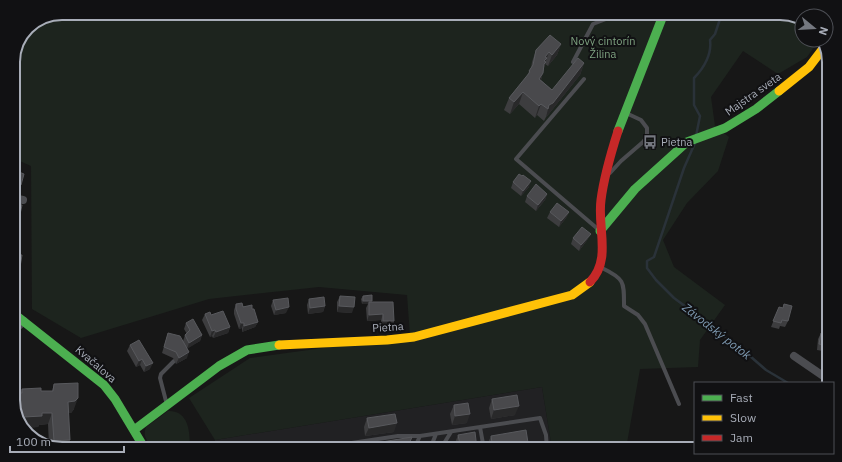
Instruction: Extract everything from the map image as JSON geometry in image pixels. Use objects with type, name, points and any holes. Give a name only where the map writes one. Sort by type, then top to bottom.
[{"type":"street","points":[[602,268],[604,258],[600,231],[601,202],[605,179],[611,154],[625,113],[661,20]]},
{"type":"street","name":"Majstra sveta","points":[[600,231],[635,190],[687,142],[725,128],[756,109],[809,68],[821,52]]},
{"type":"street","name":"Pietna","points":[[134,430],[219,366],[247,350],[271,345],[386,340],[414,337],[572,295],[590,285],[602,268]]},
{"type":"street","name":"Kvačalova","points":[[20,318],[96,377],[115,399],[142,442]]},
{"type":"street","points":[[20,325],[24,321]]},
{"type":"street","points":[[794,356],[822,375]]},
{"type":"lane","points":[[573,62],[593,24],[603,20]]},
{"type":"lane","points":[[584,79],[516,159],[600,231]]},
{"type":"lane","points":[[605,179],[621,161],[643,142],[647,136],[647,128],[641,120],[625,113]]},
{"type":"lane","points":[[602,268],[618,276],[624,286],[624,306],[638,314],[645,324],[679,404]]},
{"type":"lane","points":[[167,405],[164,401],[160,378],[161,374],[174,361]]},
{"type":"lane","points":[[366,442],[398,436],[420,436],[451,432],[540,418],[547,442]]},
{"type":"lane","points":[[480,427],[483,442]]},
{"type":"lane","points":[[445,442],[451,432]]},
{"type":"lane","points":[[433,442],[436,434]]},
{"type":"lane","points":[[396,442],[398,436]]},
{"type":"lane","points":[[417,442],[420,436]]},
{"type":"shaded area","points":[[542,387],[551,442],[215,442],[215,440]]},
{"type":"green space","name":"Nový cintorín Žilina","points":[[62,20],[785,20],[794,22],[794,48],[813,48],[807,57],[778,74],[743,51],[711,97],[715,126],[729,137],[718,171],[687,203],[663,240],[674,267],[725,305],[700,340],[698,367],[640,369],[627,442],[551,442],[542,387],[215,440],[189,398],[250,358],[410,336],[407,295],[319,287],[209,299],[81,338],[32,309],[31,166],[20,161],[20,59],[24,44],[34,30],[46,23]]},
{"type":"green space","points":[[168,411],[175,412],[180,414],[187,424],[190,442],[148,442],[145,437],[146,427]]},
{"type":"building","points":[[550,35],[561,44],[552,55],[549,52],[545,57],[547,58],[544,61],[546,62],[544,64],[543,73],[539,79],[552,90],[578,58],[584,63],[553,103],[549,105],[548,109],[541,104],[539,106],[523,92],[514,102],[509,98],[530,72],[529,71],[533,65],[536,50]]},
{"type":"building","points":[[20,172],[24,174],[20,184]]},
{"type":"building","points":[[519,174],[531,181],[523,191],[513,182]]},
{"type":"building","points":[[536,184],[547,194],[538,205],[527,196]]},
{"type":"building","points":[[557,203],[569,212],[561,221],[550,212]]},
{"type":"building","points":[[582,227],[591,234],[581,245],[573,238]]},
{"type":"building","points":[[20,255],[22,255],[20,267]]},
{"type":"building","points":[[372,295],[372,301],[363,301],[363,296]]},
{"type":"building","points":[[340,296],[355,297],[354,307],[339,306]]},
{"type":"building","points":[[324,297],[325,306],[310,308],[309,299]]},
{"type":"building","points":[[288,298],[289,307],[276,310],[273,300]]},
{"type":"building","points":[[369,302],[393,302],[394,321],[383,321],[383,314],[369,315]]},
{"type":"building","points":[[242,303],[243,307],[252,305],[252,309],[254,309],[258,322],[244,326],[244,323],[241,323],[236,309],[236,304]]},
{"type":"building","points":[[784,304],[792,306],[788,321],[782,320],[781,323],[773,321],[779,307],[783,308]]},
{"type":"building","points":[[223,311],[230,327],[216,332],[215,330],[212,331],[205,314],[210,312],[211,315]]},
{"type":"building","points":[[193,319],[202,335],[189,343],[185,335],[190,330],[186,323]]},
{"type":"building","points":[[168,333],[180,336],[189,352],[179,358],[176,352],[164,347]]},
{"type":"building","points":[[822,334],[822,345],[819,344]]},
{"type":"building","points":[[139,340],[153,363],[146,366],[142,359],[139,361],[130,345]]},
{"type":"building","points":[[78,383],[78,398],[75,401],[68,402],[70,440],[54,441],[52,413],[42,413],[42,416],[24,418],[22,413],[20,393],[22,393],[22,389],[41,388],[41,391],[53,391],[54,384]]},
{"type":"building","points":[[517,395],[519,406],[494,410],[492,399]]},
{"type":"building","points":[[468,403],[470,414],[455,416],[454,405]]},
{"type":"building","points":[[395,414],[397,423],[369,428],[367,418]]},
{"type":"building","points":[[526,430],[528,442],[492,442],[491,436]]},
{"type":"building","points":[[475,432],[476,442],[460,442],[458,435]]},
{"type":"building","points":[[412,437],[410,442],[382,442]]},
{"type":"waterway","points":[[696,136],[700,116],[694,105],[694,78],[701,70],[708,56],[710,50],[710,40],[715,34],[720,20]]},
{"type":"waterway","name":"Závodský potok","points":[[695,143],[684,168],[654,257],[647,261],[647,268],[656,280],[674,298],[701,318],[707,326],[735,343],[766,370],[786,382]]},
{"type":"traffic: fast","points":[[618,131],[661,20]]},
{"type":"traffic: fast","points":[[600,231],[635,189],[687,142],[725,128],[756,109],[779,91]]},
{"type":"traffic: fast","points":[[20,319],[104,385],[115,399],[141,442]]},
{"type":"traffic: fast","points":[[134,430],[219,366],[247,350],[279,345]]},
{"type":"traffic: slow","points":[[779,91],[809,67],[821,52]]},
{"type":"traffic: slow","points":[[279,345],[387,340],[414,337],[572,295],[590,282]]},
{"type":"traffic: jam","points":[[590,282],[597,273],[602,253],[600,211],[602,191],[610,156],[618,131]]},
{"type":"place","name":"Pietna","points":[[650,142]]}]
